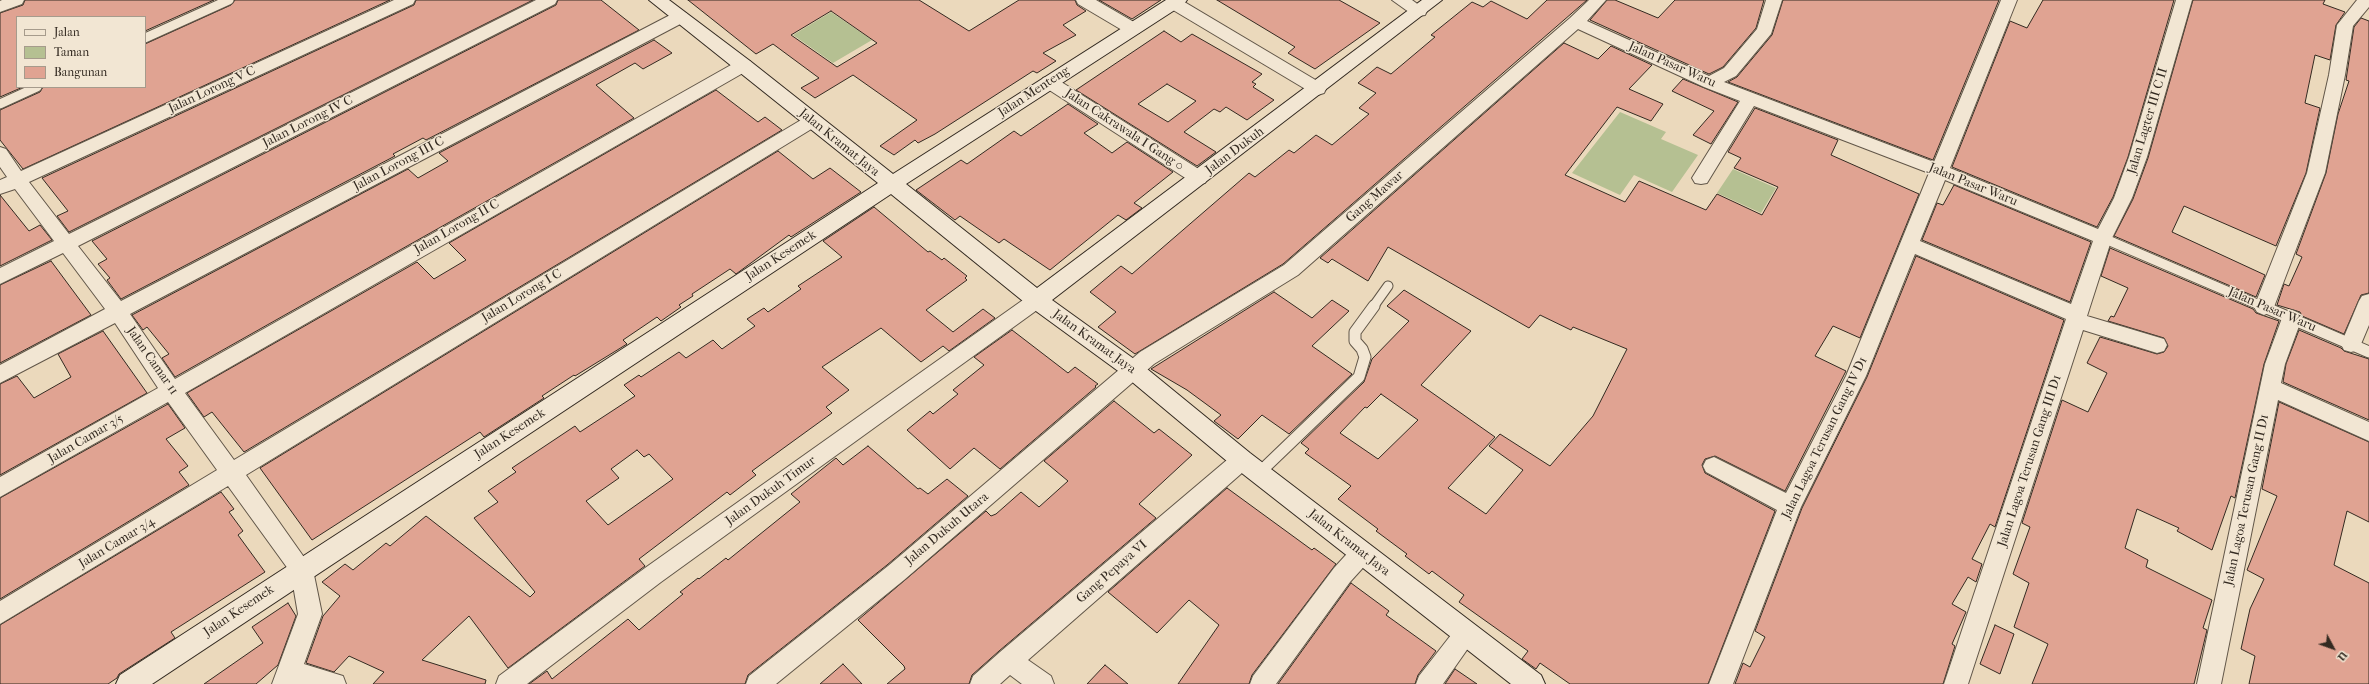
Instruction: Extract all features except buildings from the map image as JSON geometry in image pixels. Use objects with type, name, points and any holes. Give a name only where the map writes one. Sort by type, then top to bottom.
[{"type":"street","points":[[0,7],[16,0]]},
{"type":"street","name":"Jalan Lorong V C","points":[[9,184],[407,0]]},
{"type":"street","name":"Jalan Lorong IV C","points":[[0,277],[549,0]]},
{"type":"street","name":"Jalan Kramat Jaya","points":[[658,0],[744,65],[812,122],[1036,300],[1133,370],[1250,466],[1532,684]]},
{"type":"street","points":[[1084,0],[1133,29]]},
{"type":"street","points":[[1400,0],[1426,5]]},
{"type":"street","name":"Gang Mawar","points":[[1133,370],[1147,358],[1291,270],[1576,22],[1598,0]]},
{"type":"street","points":[[1710,83],[1730,72],[1765,30],[1774,0]]},
{"type":"street","name":"Jalan Lagoa Terusan Gang IV D1","points":[[1721,684],[1790,506],[1856,376],[1909,244],[1941,171],[2009,0]]},
{"type":"street","name":"Jalan Lagter III C II","points":[[2103,238],[2122,198],[2138,158],[2184,0]]},
{"type":"street","points":[[2264,307],[2316,173],[2337,75],[2345,25],[2366,0]]},
{"type":"street","points":[[1176,1],[1318,89]]},
{"type":"street","name":"Jalan Menteng","points":[[891,184],[1176,1]]},
{"type":"street","name":"Jalan Dukuh","points":[[1036,300],[1318,89],[1426,5]]},
{"type":"street","name":"Jalan Lorong III C","points":[[0,375],[680,17]]},
{"type":"street","name":"Jalan Pasar Waru","points":[[1576,22],[1710,83],[1941,171],[2103,238]]},
{"type":"street","name":"Jalan Lorong II C","points":[[171,390],[744,65]]},
{"type":"street","name":"Jalan Cakrawala I Gang 0","points":[[1049,82],[1199,178]]},
{"type":"street","points":[[1702,178],[1750,98]]},
{"type":"street","name":"Jalan Lorong I C","points":[[233,472],[561,272],[812,122]]},
{"type":"street","name":"Jalan Camar 11","points":[[0,153],[9,184],[67,244],[118,312],[171,390],[233,472],[264,519],[302,570]]},
{"type":"street","name":"Jalan Kesemek","points":[[129,684],[891,184]]},
{"type":"street","name":"Jalan Lagoa Terusan Gang III D1","points":[[1956,684],[2103,238]]},
{"type":"street","points":[[1909,244],[2077,318],[2157,345]]},
{"type":"street","name":"Jalan Dukuh Timur","points":[[508,684],[521,672],[653,575],[1036,300]]},
{"type":"street","points":[[2351,344],[2369,301]]},
{"type":"street","name":"Jalan Lagoa Terusan Gang II D1","points":[[2209,684],[2275,364],[2292,318]]},
{"type":"street","name":"Jalan Dukuh Utara","points":[[758,684],[896,573],[1133,370]]},
{"type":"street","points":[[2270,387],[2369,432]]},
{"type":"street","name":"Jalan Camar 3/5","points":[[0,488],[171,390]]},
{"type":"street","name":"Gang Pepaya VI","points":[[982,684],[1008,660],[1250,466]]},
{"type":"street","points":[[1714,466],[1790,506]]},
{"type":"street","name":"Jalan Camar 3/4","points":[[0,613],[233,472]]},
{"type":"street","points":[[1262,684],[1342,575],[1362,553]]},
{"type":"street","points":[[302,570],[310,614],[287,677],[334,684]]},
{"type":"street","points":[[1428,684],[1466,634]]},
{"type":"street","points":[[1008,660],[1042,684]]},
{"type":"lane","points":[[146,38],[229,0]]},
{"type":"lane","points":[[0,104],[35,88]]},
{"type":"lane","name":"Jalan Pasar Waru","points":[[2103,238],[2369,352]]},
{"type":"lane","points":[[1250,466],[1359,377],[1364,366],[1364,357],[1362,349],[1355,341],[1355,332],[1388,286]]},
{"type":"green space","points":[[831,12],[872,40],[833,63],[793,35]]},
{"type":"green space","points":[[1620,112],[1666,132],[1661,139],[1698,155],[1672,192],[1634,175],[1620,195],[1572,173]]},
{"type":"green space","points":[[1733,169],[1776,188],[1761,213],[1717,193]]}]
